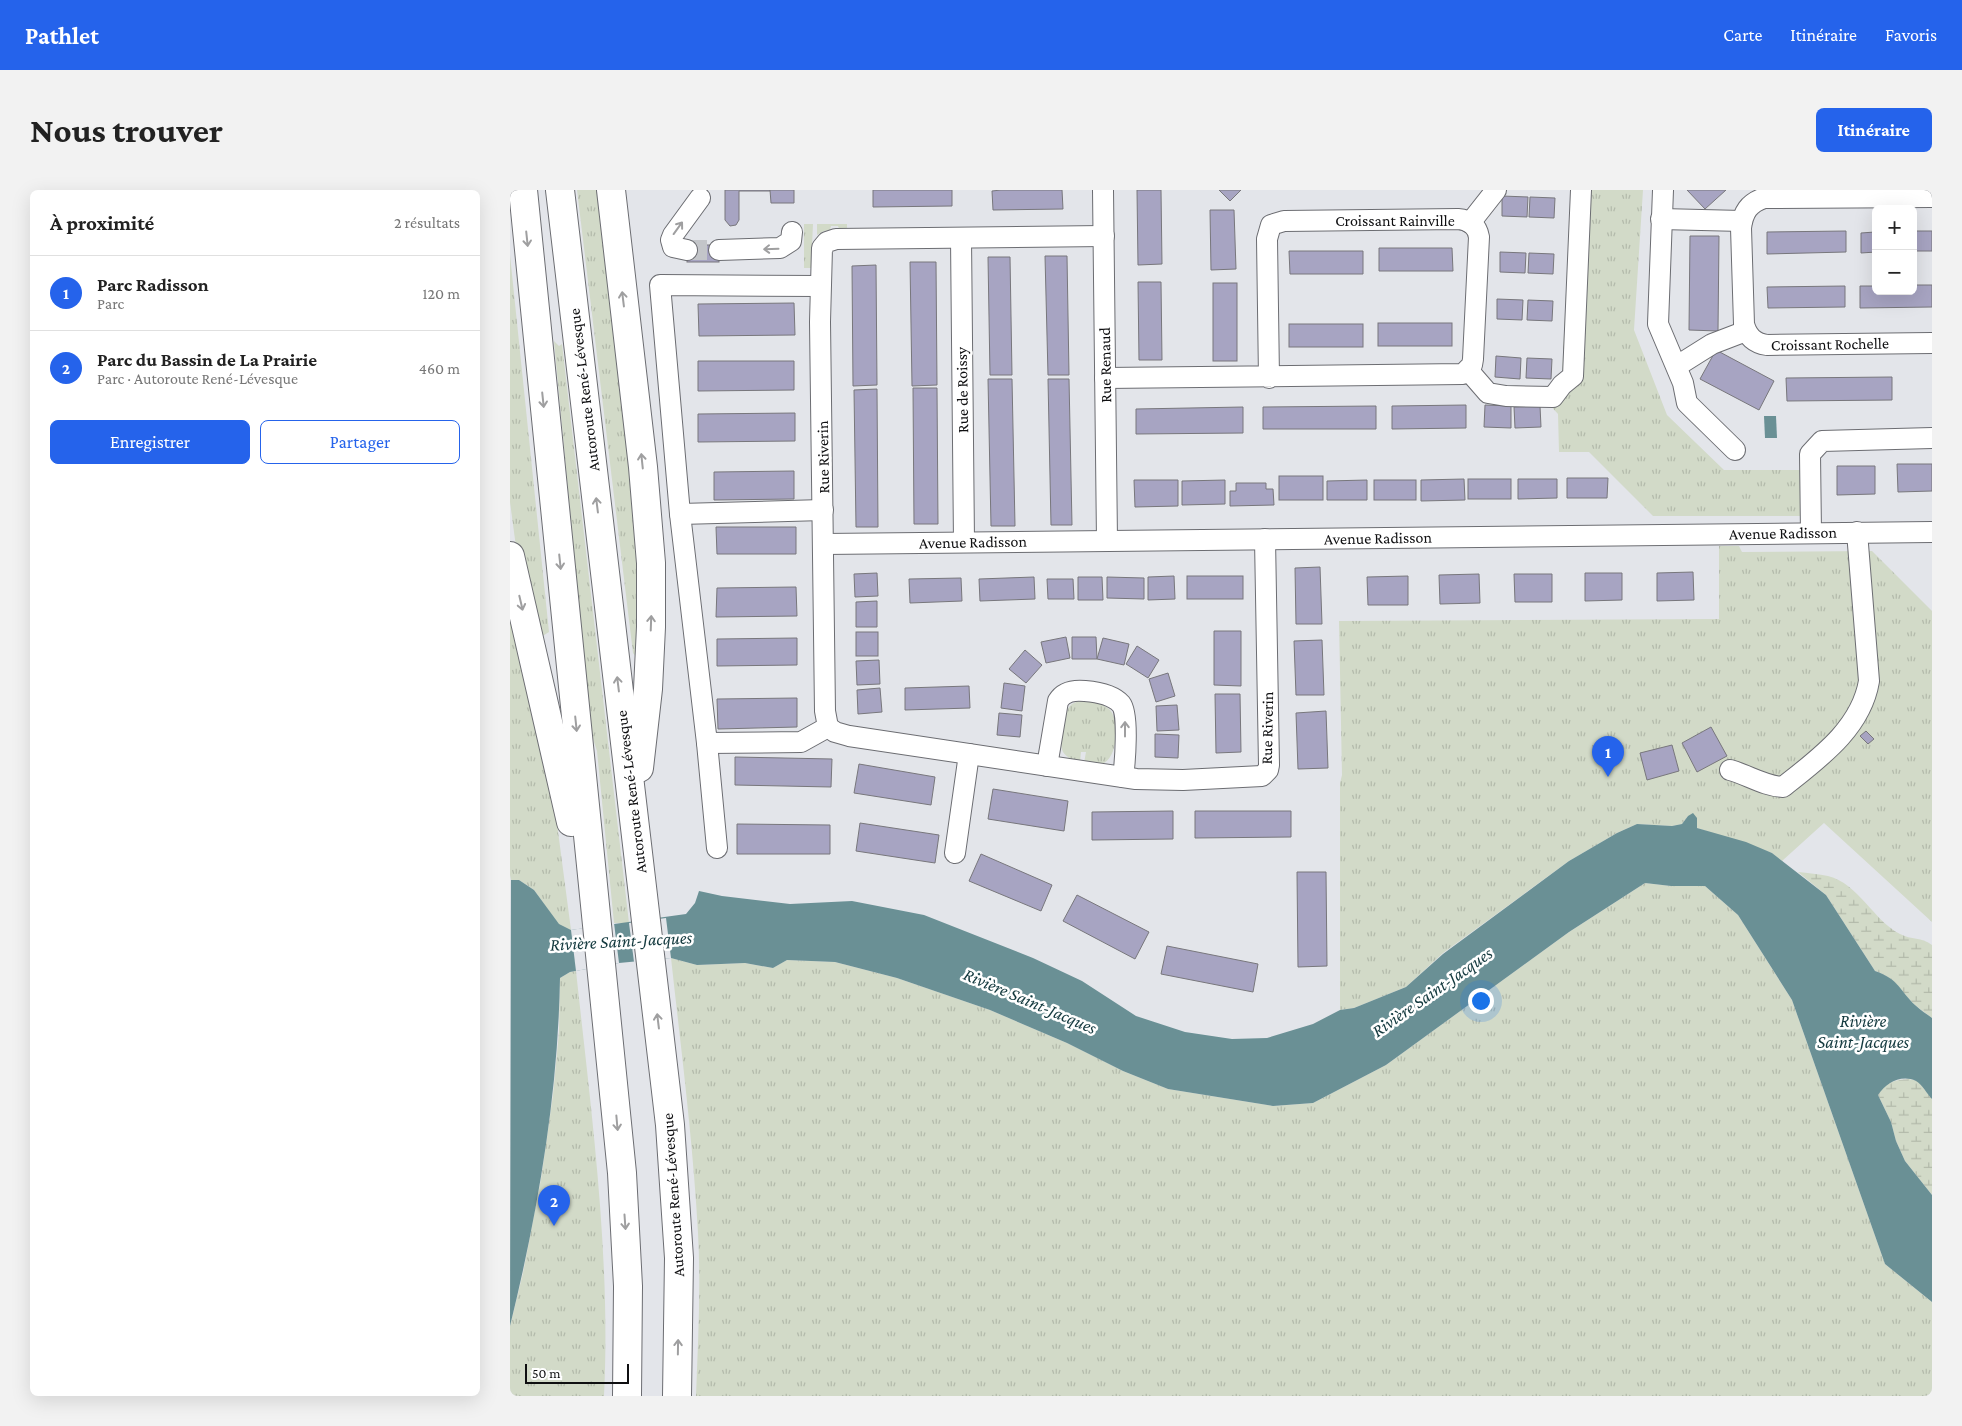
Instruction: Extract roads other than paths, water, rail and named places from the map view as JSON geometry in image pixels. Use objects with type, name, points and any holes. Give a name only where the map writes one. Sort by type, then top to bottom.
[{"type":"highway","points":[[522,190],[596,926],[614,1083],[626,1224],[627,1396]]},
{"type":"highway","name":"Autoroute René-Lévesque","points":[[560,190],[670,1125],[676,1197],[679,1295],[676,1396]]},
{"type":"highway","points":[[611,190],[651,563],[652,604],[648,689],[634,820]]},
{"type":"highway","points":[[510,556],[596,926]]},
{"type":"street","name":"Rue Renaud","points":[[1104,190],[1107,541]]},
{"type":"street","points":[[1470,223],[1496,190]]},
{"type":"street","points":[[1105,378],[1456,376],[1468,370],[1488,393],[1506,396],[1553,397],[1562,385],[1573,376],[1581,190]]},
{"type":"street","points":[[1662,190],[1658,324],[1677,366],[1687,403],[1735,450]]},
{"type":"street","points":[[1677,366],[1712,344],[1746,331],[1743,315],[1742,221],[1749,205],[1764,198],[1932,197]]},
{"type":"street","points":[[687,250],[673,248],[671,240],[700,198]]},
{"type":"street","name":"Croissant Rainville","points":[[1269,378],[1267,239],[1271,225],[1284,221],[1458,219],[1470,223],[1476,228],[1479,237],[1473,359],[1472,366],[1468,370]]},
{"type":"street","points":[[1661,219],[1742,221]]},
{"type":"street","points":[[720,250],[780,248],[791,240],[792,232]]},
{"type":"street","name":"Rue Riverin","points":[[1104,236],[830,240],[820,251],[825,711],[828,727],[835,732],[849,736],[1123,777],[1155,780],[1258,778],[1268,770],[1265,539]]},
{"type":"street","name":"Rue de Roissy","points":[[961,238],[964,542]]},
{"type":"street","points":[[718,848],[680,514],[660,286],[820,286]]},
{"type":"street","name":"Croissant Rochelle","points":[[1746,331],[1753,341],[1767,345],[1932,343]]},
{"type":"street","points":[[1811,533],[1810,454],[1822,441],[1932,438]]},
{"type":"street","points":[[680,514],[823,510]]},
{"type":"street","points":[[1730,770],[1772,786],[1783,788],[1831,748],[1859,711],[1868,692],[1869,681],[1857,532]]},
{"type":"street","name":"Avenue Radisson","points":[[824,544],[1932,532]]},
{"type":"street","points":[[1047,766],[1056,705],[1061,697],[1071,691],[1096,692],[1116,700],[1124,710],[1125,754],[1123,777]]},
{"type":"street","points":[[707,743],[801,742],[828,727]]},
{"type":"street","points":[[954,853],[969,754]]},
{"type":"water","points":[[1764,416],[1776,416],[1777,438],[1765,438]]},
{"type":"water","name":"Rivière Saint-Jacques","points":[[1693,813],[1697,818],[1697,828],[1746,842],[1772,853],[1826,895],[1875,971],[1894,982],[1915,1005],[1932,1018],[1932,1099],[1918,1082],[1910,1079],[1899,1079],[1890,1083],[1878,1095],[1891,1122],[1896,1141],[1905,1161],[1932,1195],[1932,1302],[1885,1264],[1792,1000],[1738,915],[1705,886],[1671,886],[1645,883],[1569,932],[1386,1065],[1313,1103],[1273,1106],[1168,1089],[1123,1071],[1067,1043],[990,1010],[897,978],[835,962],[787,960],[773,968],[745,963],[697,965],[671,958],[619,963],[570,972],[560,978],[555,1066],[545,1153],[538,1197],[510,1326],[511,880],[519,880],[534,890],[559,924],[571,930],[686,914],[695,903],[699,891],[722,896],[790,904],[852,901],[924,915],[1033,958],[1082,981],[1136,1016],[1185,1032],[1232,1039],[1267,1038],[1313,1024],[1340,1010],[1354,1008],[1406,987],[1443,954],[1569,861],[1617,833],[1637,824],[1672,826],[1682,824]]},
{"type":"tunnel","points":[[687,250],[719,250]]},
{"type":"place","name":"Parc Radisson","points":[[1608,777]]},
{"type":"place","name":"Parc du Bassin de La Prairie","points":[[554,1226]]}]
